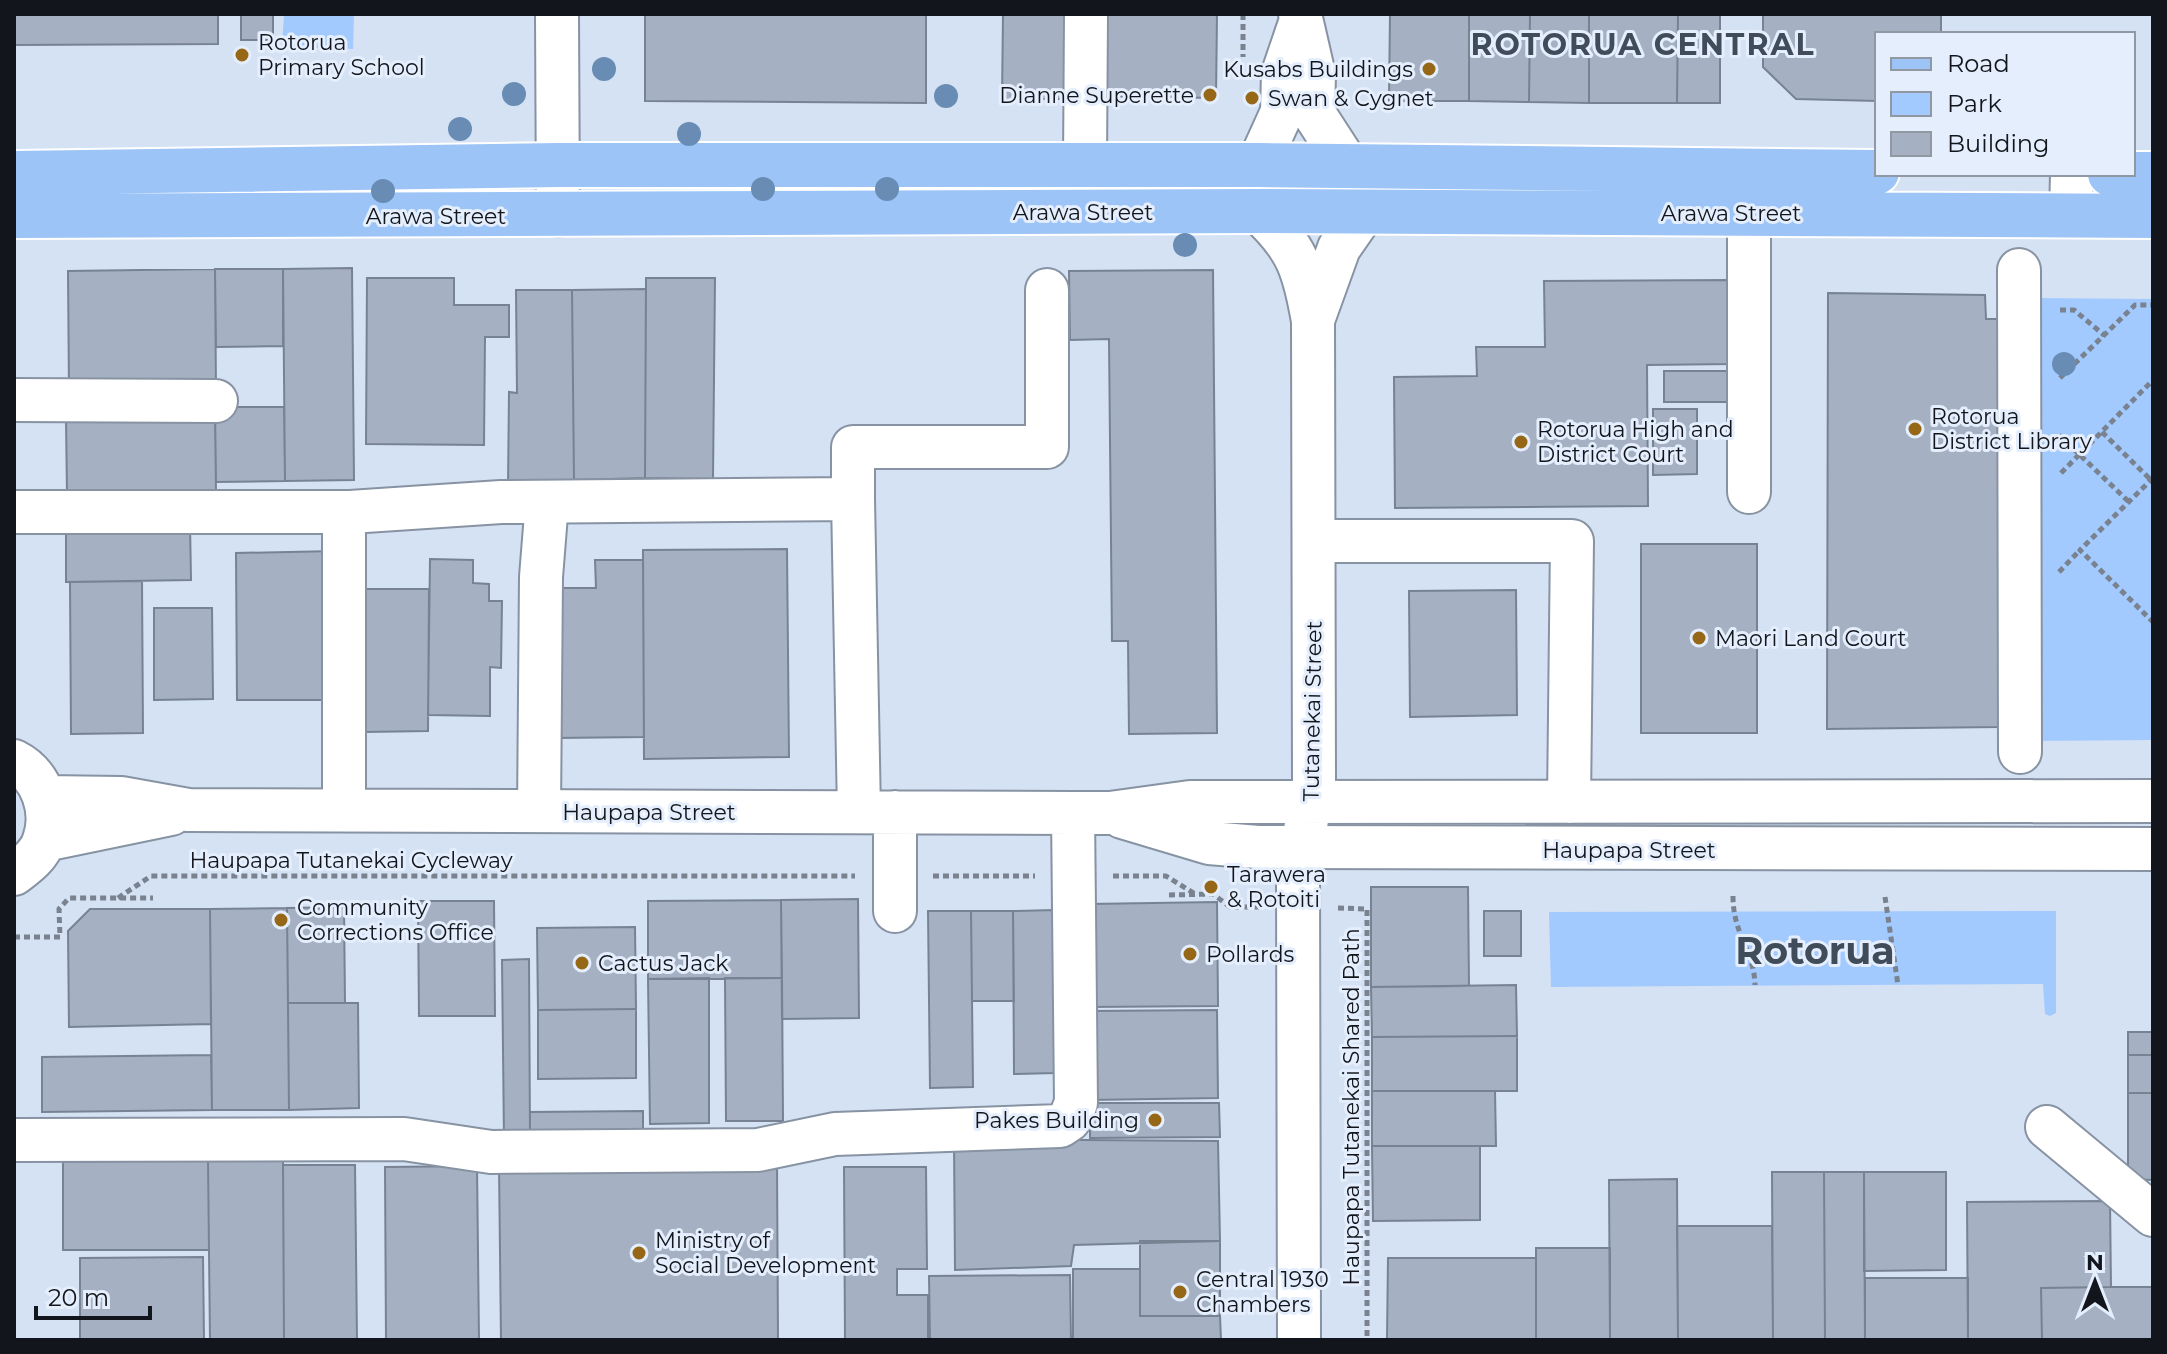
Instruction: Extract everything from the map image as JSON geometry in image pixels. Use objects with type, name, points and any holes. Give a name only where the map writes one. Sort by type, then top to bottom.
[{"type":"main road","name":"Arawa Street","points":[[14,173],[152,168],[559,165],[1258,165],[1875,172]]},
{"type":"main road","name":"Arawa Street","points":[[14,216],[1258,211],[1749,213],[2072,195],[2153,216]]},
{"type":"street","points":[[557,14],[558,215]]},
{"type":"street","points":[[1085,165],[1086,14]]},
{"type":"street","points":[[1258,165],[1282,112],[1283,73],[1300,18]]},
{"type":"street","points":[[1300,18],[1314,75],[1313,112],[1348,166]]},
{"type":"street","name":"Tutanekai Street","points":[[1258,211],[1297,254],[1313,321],[1313,801],[1298,867],[1299,1340]]},
{"type":"street","name":"Tutanekai Street","points":[[1313,321],[1339,248],[1364,212]]},
{"type":"street","points":[[1749,213],[1749,492]]},
{"type":"street","points":[[895,911],[877,812],[853,499],[853,447],[1047,447],[1047,290]]},
{"type":"street","points":[[2019,290],[2025,412],[2019,515],[2020,752]]},
{"type":"street","points":[[14,400],[216,401]]},
{"type":"street","points":[[14,512],[344,512],[547,502],[853,499]]},
{"type":"street","points":[[539,811],[541,577],[547,502]]},
{"type":"street","points":[[344,512],[344,810]]},
{"type":"street","points":[[1314,541],[1572,541],[1569,802]]},
{"type":"street","points":[[14,761],[36,778],[45,797],[45,840],[32,861],[14,874]]},
{"type":"street","name":"Haupapa Street","points":[[45,797],[121,798],[188,810],[1092,813],[1190,802],[1769,804],[2153,801]]},
{"type":"street","points":[[2050,801],[2051,849]]},
{"type":"street","points":[[1769,804],[1769,850]]},
{"type":"street","name":"Haupapa Street","points":[[45,840],[188,810]]},
{"type":"street","points":[[14,1140],[404,1139],[491,1152],[758,1150],[835,1134],[1060,1126],[1069,1120],[1076,1103],[1092,813]]},
{"type":"street","name":"Haupapa Street","points":[[1092,813],[1209,843],[1302,847],[2153,849]]},
{"type":"street","points":[[2047,1127],[2153,1215]]},
{"type":"path","points":[[2019,290],[2074,310],[2104,335]]},
{"type":"path","points":[[2129,502],[2079,454],[2025,412],[2135,305],[2153,305]]},
{"type":"path","points":[[2019,515],[2153,380]]},
{"type":"path","points":[[2102,432],[2152,479],[2080,550],[2153,622]]},
{"type":"path","name":"Haupapa Tutanekai Cycleway","points":[[118,898],[151,876],[615,876]]},
{"type":"path","points":[[1166,876],[1195,894]]},
{"type":"path","points":[[1169,895],[1213,894],[1230,907],[1272,907]]},
{"type":"path","points":[[1733,896],[1733,920],[1752,958],[1755,985]]},
{"type":"path","points":[[1885,897],[1898,985]]},
{"type":"path","points":[[14,937],[60,937],[59,909],[69,898],[153,898]]},
{"type":"path","name":"Haupapa Tutanekai Shared Path","points":[[1332,908],[1367,909],[1367,1340]]},
{"type":"green space","points":[[284,14],[354,14],[353,49],[282,47]]},
{"type":"green space","points":[[2032,298],[2153,299],[2153,740],[2032,741]]},
{"type":"green space","points":[[2056,911],[2056,1013],[2050,1016],[2045,1014],[2043,984],[1551,987],[1549,912]]},
{"type":"building","points":[[14,14],[218,14],[218,44],[14,45]]},
{"type":"building","points":[[241,14],[273,14],[273,40],[241,40]]},
{"type":"building","points":[[645,14],[926,14],[926,103],[645,101]]},
{"type":"building","points":[[1003,14],[1077,14],[1076,99],[1002,99]]},
{"type":"building","points":[[1097,14],[1217,14],[1216,98],[1096,96]]},
{"type":"building","name":"Kusabs Buildings","points":[[1390,14],[1469,14],[1469,101],[1389,101]]},
{"type":"building","points":[[1469,14],[1530,14],[1529,102],[1469,101]]},
{"type":"building","points":[[1530,14],[1589,14],[1589,103],[1529,102]]},
{"type":"building","points":[[1589,14],[1678,14],[1677,103],[1589,103]]},
{"type":"building","points":[[1678,14],[1720,14],[1720,103],[1677,103]]},
{"type":"building","points":[[1763,14],[1941,14],[1941,32],[1875,32],[1875,101],[1796,99],[1763,67]]},
{"type":"building","points":[[352,268],[354,480],[285,481],[283,269]]},
{"type":"building","points":[[215,269],[283,269],[283,346],[216,347]]},
{"type":"building","points":[[215,269],[216,391],[69,392],[68,271]]},
{"type":"building","points":[[1213,270],[1217,733],[1129,734],[1128,641],[1112,641],[1109,339],[1070,340],[1069,271]]},
{"type":"building","points":[[367,278],[454,278],[454,305],[509,305],[509,337],[485,337],[484,445],[366,444]]},
{"type":"building","points":[[646,278],[715,278],[713,479],[645,478]]},
{"type":"building","name":"Rotorua High and District Court","points":[[1731,280],[1732,364],[1647,365],[1648,506],[1395,508],[1394,377],[1477,376],[1476,347],[1545,347],[1544,281]]},
{"type":"building","points":[[646,289],[645,478],[574,480],[572,290]]},
{"type":"building","points":[[516,290],[572,290],[574,480],[508,487],[509,392],[517,393]]},
{"type":"building","name":"Rotorua District Library","points":[[1828,293],[1985,295],[1986,319],[2003,319],[1998,727],[1827,729]]},
{"type":"building","points":[[1664,371],[1732,371],[1733,402],[1664,402]]},
{"type":"building","points":[[215,407],[284,407],[285,481],[216,482]]},
{"type":"building","points":[[1653,409],[1697,409],[1697,474],[1653,475]]},
{"type":"building","points":[[215,418],[216,492],[67,493],[66,419]]},
{"type":"building","points":[[190,523],[191,580],[66,582],[66,524]]},
{"type":"building","name":"Maori Land Court","points":[[1641,544],[1757,544],[1757,733],[1641,733]]},
{"type":"building","points":[[787,549],[789,757],[644,759],[643,550]]},
{"type":"building","points":[[335,551],[336,700],[237,700],[236,553]]},
{"type":"building","points":[[430,559],[473,560],[473,583],[489,584],[489,601],[502,601],[501,668],[490,667],[490,716],[428,715]]},
{"type":"building","points":[[595,560],[643,560],[644,737],[555,738],[554,588],[596,588]]},
{"type":"building","points":[[142,581],[143,733],[71,734],[70,582]]},
{"type":"building","points":[[363,589],[429,589],[428,731],[365,732]]},
{"type":"building","points":[[1516,590],[1517,715],[1410,717],[1409,591]]},
{"type":"building","points":[[154,608],[212,608],[213,699],[154,700]]},
{"type":"building","points":[[1371,887],[1468,887],[1469,986],[1371,987]]},
{"type":"building","points":[[858,899],[859,1018],[782,1019],[781,900]]},
{"type":"building","points":[[781,900],[782,978],[648,979],[648,901]]},
{"type":"building","points":[[418,901],[494,901],[495,1016],[419,1016]]},
{"type":"building","points":[[1217,902],[1218,1006],[1089,1007],[1089,904]]},
{"type":"building","points":[[344,907],[345,1003],[288,1003],[287,908]]},
{"type":"building","points":[[287,908],[289,1110],[212,1110],[210,909]]},
{"type":"building","points":[[90,909],[210,909],[211,1024],[69,1027],[68,931]]},
{"type":"building","points":[[1054,910],[1055,1073],[1014,1074],[1013,911]]},
{"type":"building","points":[[928,911],[971,911],[973,1087],[930,1088]]},
{"type":"building","points":[[971,911],[1013,911],[1014,1001],[972,1001]]},
{"type":"building","points":[[1484,911],[1521,911],[1521,956],[1484,956]]},
{"type":"building","points":[[635,927],[636,1009],[538,1010],[537,928]]},
{"type":"building","points":[[529,959],[530,1139],[504,1139],[502,960]]},
{"type":"building","points":[[709,978],[709,1123],[650,1124],[648,979]]},
{"type":"building","points":[[725,978],[782,978],[783,1121],[726,1121]]},
{"type":"building","points":[[1516,985],[1517,1036],[1372,1037],[1371,987]]},
{"type":"building","points":[[288,1003],[358,1003],[359,1108],[289,1110]]},
{"type":"building","points":[[636,1009],[636,1078],[538,1079],[538,1010]]},
{"type":"building","points":[[1217,1010],[1218,1098],[1089,1100],[1088,1011]]},
{"type":"building","points":[[2128,1032],[2153,1032],[2153,1055],[2128,1055]]},
{"type":"building","points":[[1517,1036],[1517,1091],[1372,1091],[1372,1037]]},
{"type":"building","points":[[211,1055],[212,1110],[42,1112],[42,1057]]},
{"type":"building","points":[[2128,1055],[2153,1055],[2153,1093],[2128,1093]]},
{"type":"building","points":[[1372,1091],[1495,1091],[1496,1146],[1372,1146]]},
{"type":"building","points":[[2128,1093],[2153,1093],[2153,1180],[2128,1179]]},
{"type":"building","name":"Pakes Building","points":[[1090,1103],[1219,1103],[1220,1137],[1090,1138]]},
{"type":"building","points":[[643,1111],[643,1138],[530,1139],[530,1112]]},
{"type":"building","points":[[954,1139],[1218,1141],[1220,1241],[1074,1245],[1071,1266],[955,1270]]},
{"type":"building","points":[[1372,1146],[1480,1146],[1480,1220],[1373,1221]]},
{"type":"building","points":[[208,1160],[209,1250],[63,1250],[63,1162]]},
{"type":"building","points":[[208,1160],[283,1160],[284,1340],[210,1340]]},
{"type":"building","name":"Ministry of Social Development","points":[[777,1163],[778,1340],[501,1340],[499,1165]]},
{"type":"building","points":[[283,1165],[355,1165],[357,1340],[284,1340]]},
{"type":"building","points":[[477,1166],[479,1340],[386,1340],[385,1167]]},
{"type":"building","points":[[844,1167],[926,1167],[927,1269],[897,1269],[897,1295],[928,1295],[928,1340],[845,1340]]},
{"type":"building","points":[[1772,1172],[1824,1172],[1825,1340],[1773,1340]]},
{"type":"building","points":[[1824,1172],[1864,1172],[1865,1340],[1825,1340]]},
{"type":"building","points":[[1864,1172],[1946,1172],[1946,1270],[1864,1271]]},
{"type":"building","points":[[1677,1179],[1678,1340],[1610,1340],[1609,1180]]},
{"type":"building","points":[[2110,1201],[2111,1287],[2041,1288],[2042,1340],[1968,1340],[1967,1202]]},
{"type":"building","points":[[1677,1226],[1772,1226],[1773,1340],[1678,1340]]},
{"type":"building","name":"Central 1930 Chambers","points":[[1140,1241],[1220,1241],[1220,1316],[1140,1316]]},
{"type":"building","points":[[1536,1248],[1610,1248],[1610,1340],[1536,1340]]},
{"type":"building","points":[[203,1257],[204,1340],[80,1340],[80,1258]]},
{"type":"building","points":[[1388,1258],[1536,1258],[1536,1340],[1387,1340]]},
{"type":"building","points":[[1073,1269],[1140,1269],[1140,1316],[1220,1316],[1221,1340],[1073,1340]]},
{"type":"building","points":[[1070,1275],[1071,1340],[930,1340],[929,1276]]},
{"type":"building","points":[[1865,1278],[1968,1278],[1968,1340],[1865,1340]]},
{"type":"building","points":[[2153,1287],[2153,1340],[2042,1340],[2041,1288]]},
{"type":"place","name":"Rotorua Primary School","points":[[242,55]]},
{"type":"place","name":"Kusabs Buildings","points":[[1429,69]]},
{"type":"place","name":"Dianne Superette","points":[[1210,95]]},
{"type":"place","name":"Swan & Cygnet","points":[[1252,98]]},
{"type":"place","name":"Rotorua District Library","points":[[1915,429]]},
{"type":"place","name":"Rotorua High and District Court","points":[[1521,442]]},
{"type":"place","name":"Maori Land Court","points":[[1699,638]]},
{"type":"place","name":"Tarawera & Rotoiti","points":[[1211,887]]},
{"type":"place","name":"Community Corrections Office","points":[[281,920]]},
{"type":"place","name":"Pollards","points":[[1190,954]]},
{"type":"place","name":"Cactus Jack","points":[[582,963]]},
{"type":"place","name":"Pakes Building","points":[[1155,1120]]},
{"type":"place","name":"Ministry of Social Development","points":[[639,1253]]},
{"type":"place","name":"Central 1930 Chambers","points":[[1180,1292]]},
{"type":"district","name":"ROTORUA CENTRAL","points":[[1643,45]]},
{"type":"district","name":"Rotorua","points":[[1815,951]]}]
